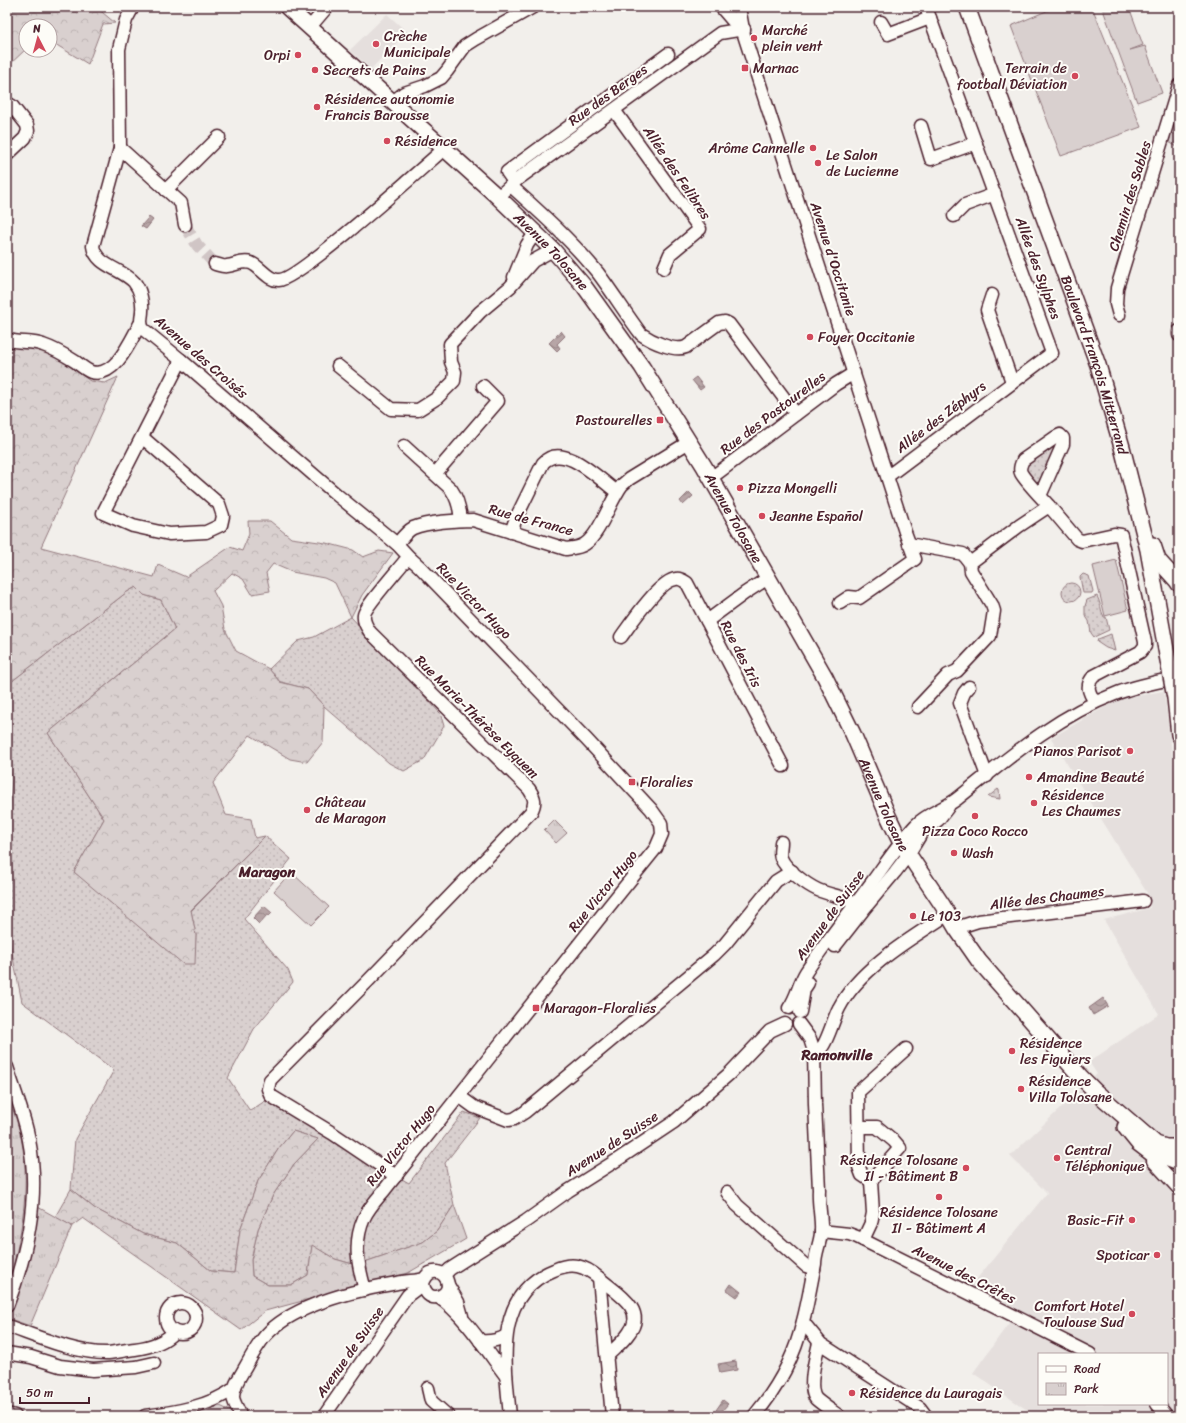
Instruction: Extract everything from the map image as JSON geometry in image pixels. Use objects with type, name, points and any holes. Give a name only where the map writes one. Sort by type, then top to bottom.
[{"type":"main road","name":"Avenue Tolosane","points":[[287,7],[394,102],[444,150],[498,197],[553,250],[584,286],[613,324],[657,388],[711,478],[825,677],[856,741],[889,818],[905,849],[943,906],[947,915],[979,961],[1096,1092],[1138,1143],[1151,1153],[1179,1163]]},
{"type":"main road","name":"Boulevard François Mitterrand","points":[[967,7],[1098,365],[1122,447],[1148,550],[1175,698],[1179,735]]},
{"type":"main road","points":[[1122,447],[1158,560],[1179,584]]},
{"type":"main road","name":"Avenue Tolosane","points":[[1096,1092],[1156,1144],[1166,1147],[1179,1147]]},
{"type":"street","name":"Avenue des Croisés","points":[[133,7],[126,20],[119,49],[120,148],[93,246],[94,253],[99,259],[126,275],[134,282],[140,291],[142,310],[140,324],[143,329],[182,360],[337,495],[397,544]]},
{"type":"street","points":[[310,27],[327,7]]},
{"type":"street","points":[[394,102],[404,93],[425,86],[441,78],[465,46],[533,7]]},
{"type":"street","name":"Avenue d'Occitanie","points":[[738,7],[744,29],[744,35],[915,559],[859,598],[849,597],[840,603]]},
{"type":"street","points":[[721,8],[733,22],[744,29]]},
{"type":"street","points":[[721,8],[723,19],[720,33],[744,29]]},
{"type":"street","points":[[881,22],[888,34],[928,13]]},
{"type":"street","name":"Allée des Sylphes","points":[[928,13],[1052,353]]},
{"type":"street","name":"Rue des Berges","points":[[498,197],[513,184],[720,33]]},
{"type":"street","name":"Rue des Berges","points":[[513,184],[506,172],[668,54]]},
{"type":"street","name":"Chemin des Sables","points":[[1119,315],[1116,304],[1117,288],[1179,85]]},
{"type":"street","points":[[7,103],[12,106],[27,125],[28,131],[25,138],[7,156]]},
{"type":"street","name":"Allée des Felibres","points":[[614,110],[700,229],[670,254],[664,268]]},
{"type":"street","points":[[921,126],[931,159],[976,143]]},
{"type":"street","points":[[166,190],[219,137]]},
{"type":"street","points":[[120,148],[181,203],[185,225]]},
{"type":"street","points":[[216,264],[226,266],[244,262],[252,264],[271,278],[280,281],[293,274],[327,249],[444,150]]},
{"type":"street","points":[[513,184],[584,257],[641,334],[672,348],[681,349],[719,323],[725,322],[729,324],[796,414]]},
{"type":"street","points":[[954,216],[965,205],[995,194]]},
{"type":"street","points":[[510,287],[527,245],[535,233]]},
{"type":"street","points":[[338,366],[391,409],[418,410],[437,398],[454,381],[455,372],[451,362],[450,344],[480,312],[510,287],[533,261],[553,250]]},
{"type":"street","points":[[992,295],[987,310],[1012,382]]},
{"type":"street","points":[[7,339],[13,342],[25,341],[41,344],[58,351],[92,372],[106,371],[118,361],[140,324]]},
{"type":"street","points":[[1179,330],[1179,335]]},
{"type":"street","name":"Allée des Zéphyrs","points":[[888,476],[1052,353]]},
{"type":"street","points":[[142,436],[219,504],[223,516],[221,525],[206,532],[169,534],[133,526],[103,513],[142,436],[182,360]]},
{"type":"street","name":"Rue des Pastourelles","points":[[711,478],[836,384],[854,373]]},
{"type":"street","points":[[435,474],[498,401],[483,386]]},
{"type":"street","points":[[1040,496],[1063,444],[1063,438],[1060,436],[1056,437],[1023,460],[1020,466],[1021,472],[1040,496],[1077,539],[1082,541],[1114,534],[1121,535],[1123,540],[1145,646],[1140,652],[1094,676],[1090,680],[1090,693],[1095,702]]},
{"type":"street","name":"Rue de France","points":[[397,544],[412,528],[428,524],[473,520],[566,548],[577,548],[593,537],[622,485],[629,479],[689,442]]},
{"type":"street","points":[[404,446],[451,489],[456,496],[461,520]]},
{"type":"street","points":[[511,532],[516,518],[543,463],[548,457],[561,455],[581,464],[617,492]]},
{"type":"street","points":[[970,562],[1049,506]]},
{"type":"street","name":"Rue Victor Hugo","points":[[365,1290],[358,1263],[356,1246],[359,1232],[367,1212],[647,860],[656,848],[662,834],[661,823],[651,809],[586,739],[397,544]]},
{"type":"street","points":[[909,544],[963,554],[970,562],[971,571],[992,604],[994,611],[990,636],[957,671],[948,675],[918,707]]},
{"type":"street","name":"Rue Marie-Thérèse Eyquem","points":[[396,1176],[332,1133],[271,1096],[268,1089],[270,1080],[531,812],[535,805],[534,796],[529,789],[370,632],[364,622],[364,614],[371,603],[404,562],[410,558]]},
{"type":"street","name":"Rue des Iris","points":[[768,578],[707,621],[782,766]]},
{"type":"street","points":[[621,637],[640,610],[665,584],[676,579],[681,579],[687,583],[707,621]]},
{"type":"street","name":"Avenue de Suisse","points":[[794,1010],[805,974],[905,849],[922,832],[938,820],[948,806],[1033,740],[1095,702],[1129,689],[1179,677]]},
{"type":"street","points":[[968,687],[960,703],[987,776]]},
{"type":"street","points":[[781,842],[781,858],[792,871],[818,890],[860,906]]},
{"type":"street","points":[[459,1096],[474,1107],[508,1120],[514,1119],[525,1112],[714,955],[725,944],[776,880],[792,871]]},
{"type":"street","name":"Allée des Chaumes","points":[[956,928],[978,921],[1143,902]]},
{"type":"street","points":[[814,1051],[819,1050],[824,1046],[835,1016],[850,990],[886,957],[947,915]]},
{"type":"street","points":[[794,1010],[802,1016],[799,1024],[793,1027],[785,1024],[782,1016],[783,1013],[794,1010]]},
{"type":"street","name":"Avenue de Suisse","points":[[401,1305],[414,1299],[434,1297],[445,1293],[446,1280],[450,1269],[526,1221],[568,1191],[674,1122],[729,1074],[770,1031],[785,1024]]},
{"type":"street","points":[[754,1416],[765,1403],[787,1368],[803,1322],[815,1256],[824,1232],[818,1204],[820,1190],[815,1104],[814,1051],[810,1039],[799,1024]]},
{"type":"street","points":[[871,1181],[862,1175],[859,1167],[858,1092],[906,1048]]},
{"type":"street","points":[[7,1067],[29,1138],[33,1190],[32,1206],[23,1256],[7,1306]]},
{"type":"street","points":[[858,1126],[877,1127],[900,1148],[871,1181],[873,1213],[871,1223],[863,1240]]},
{"type":"street","points":[[1153,1161],[1179,1189]]},
{"type":"street","points":[[727,1192],[737,1205],[806,1266],[814,1267]]},
{"type":"street","name":"Avenue des Crêtes","points":[[824,1232],[849,1234],[863,1240],[1088,1353]]},
{"type":"street","points":[[510,1416],[506,1376],[506,1336],[511,1314],[516,1302],[526,1289],[538,1278],[559,1268],[576,1266],[588,1269],[629,1303],[635,1316],[634,1326],[607,1356]]},
{"type":"street","name":"Avenue de Suisse","points":[[324,1416],[408,1295],[423,1282],[427,1275],[434,1272],[446,1280]]},
{"type":"street","points":[[599,1278],[612,1416]]},
{"type":"street","points":[[446,1280],[458,1302],[462,1319]]},
{"type":"street","points":[[240,1416],[233,1399],[235,1388],[265,1335],[278,1323],[296,1312],[313,1305],[365,1290],[398,1283],[423,1282],[426,1293],[452,1308],[480,1341],[506,1376]]},
{"type":"street","points":[[803,1322],[819,1343],[920,1408],[926,1416]]},
{"type":"street","points":[[7,1326],[88,1351],[108,1353],[145,1348],[163,1341],[174,1332]]},
{"type":"street","points":[[480,1341],[498,1341],[506,1336]]},
{"type":"street","points":[[819,1343],[812,1380],[813,1393],[817,1400],[840,1416]]},
{"type":"street","points":[[7,1353],[31,1357],[60,1366],[87,1369],[136,1367],[154,1363]]},
{"type":"street","points":[[145,1416],[198,1406],[222,1397],[235,1388]]},
{"type":"street","points":[[428,1388],[431,1401],[448,1416]]},
{"type":"street","points":[[1158,1405],[1167,1416]]},
{"type":"street","points":[[7,1414],[15,1416]]},
{"type":"shaded area","name":"Crèche Municipale","points":[[387,14],[407,32],[371,69],[350,50]]},
{"type":"shaded area","points":[[1164,691],[1179,806],[1179,1416],[1036,1416],[973,1373],[1019,1309],[971,1286],[1047,1193],[1010,1156],[1097,1074],[1089,1062],[1159,1014],[1104,920],[1150,908],[1149,896],[1051,738],[1119,699]]},
{"type":"green space","points":[[7,7],[96,7],[115,23],[103,24],[88,64],[58,46],[58,18],[18,18],[18,57],[7,67]]},
{"type":"green space","name":"Terrain de football Déviation","points":[[1056,7],[1092,7],[1141,127],[1061,156],[1011,26]]},
{"type":"green space","points":[[1102,7],[1129,7],[1143,45],[1130,50],[1145,46],[1162,93],[1137,102]]},
{"type":"green space","points":[[1179,100],[1179,148],[1167,141]]},
{"type":"green space","points":[[7,344],[44,348],[90,381],[105,383],[118,377],[41,547],[154,577],[158,565],[186,577],[230,547],[242,551],[249,534],[248,521],[270,521],[291,538],[326,543],[353,550],[363,557],[379,551],[393,553],[362,595],[351,617],[335,583],[324,578],[292,572],[273,564],[266,573],[270,591],[252,594],[243,579],[232,573],[213,591],[221,606],[225,629],[236,651],[269,669],[280,682],[308,689],[324,706],[323,742],[307,762],[290,759],[250,735],[213,783],[226,815],[251,819],[255,838],[265,836],[191,910],[196,935],[195,964],[183,964],[74,872],[104,819],[48,733],[175,629],[161,600],[144,595],[136,587],[127,592],[7,685]]},
{"type":"green space","points":[[1059,442],[1041,484],[1038,485],[1024,471],[1025,463]]},
{"type":"green space","points":[[1116,560],[1128,610],[1105,616],[1093,566]]},
{"type":"green space","points":[[1083,574],[1089,576],[1093,591],[1092,593],[1083,593],[1080,577]]},
{"type":"green space","points":[[1071,583],[1077,586],[1080,592],[1077,598],[1071,601],[1065,598],[1062,592],[1065,586]]},
{"type":"green space","points":[[136,587],[144,595],[161,600],[175,629],[48,733],[104,819],[74,872],[194,964],[196,935],[191,911],[265,836],[291,859],[244,919],[288,970],[293,982],[254,1029],[228,1078],[250,1111],[265,1101],[409,1183],[464,1112],[480,1118],[445,1163],[454,1205],[437,1231],[423,1242],[356,1265],[335,1259],[312,1246],[308,1275],[291,1285],[268,1285],[252,1276],[251,1260],[258,1229],[273,1195],[294,1164],[318,1139],[293,1131],[279,1148],[258,1181],[240,1230],[234,1273],[211,1271],[177,1243],[143,1234],[94,1208],[71,1189],[75,1139],[114,1070],[22,1002],[7,928],[7,849],[10,846],[11,837],[8,830],[12,778],[7,759],[7,685],[127,592]]},
{"type":"green space","points":[[1097,596],[1104,617],[1106,617],[1109,630],[1094,637],[1091,633],[1089,621],[1085,615],[1085,606],[1087,600]]},
{"type":"green space","points":[[351,617],[440,713],[444,726],[424,760],[404,771],[389,763],[324,706],[308,689],[280,682],[269,669],[298,641],[314,637]]},
{"type":"green space","points":[[1111,634],[1115,651],[1106,648],[1097,642],[1098,639]]},
{"type":"green space","points":[[998,789],[1000,799],[988,797]]},
{"type":"green space","points":[[554,820],[567,833],[556,843],[544,830]]},
{"type":"green space","points":[[291,872],[329,907],[311,925],[274,891]]},
{"type":"green space","points":[[7,1091],[18,1124],[23,1149],[25,1190],[21,1231],[7,1290]]},
{"type":"green space","points":[[293,1131],[318,1139],[294,1164],[273,1195],[258,1229],[251,1260],[252,1276],[268,1285],[291,1285],[308,1275],[312,1245],[335,1259],[356,1265],[423,1242],[437,1231],[454,1205],[466,1239],[408,1273],[265,1311],[241,1330],[83,1218],[72,1226],[55,1217],[71,1189],[94,1208],[143,1234],[177,1243],[211,1271],[234,1273],[240,1230],[258,1181],[279,1148]]},
{"type":"green space","points":[[36,1206],[72,1226],[30,1326],[7,1318],[7,1314],[22,1271]]},
{"type":"green space","points":[[220,1406],[237,1414],[237,1416],[187,1416]]},
{"type":"water","points":[[149,217],[153,220],[146,229],[141,226]]},
{"type":"water","points":[[561,331],[565,336],[557,344],[560,348],[557,351],[549,343]]},
{"type":"water","points":[[696,377],[704,387],[700,390],[692,380]]},
{"type":"water","points":[[689,492],[693,496],[683,505],[680,501]]},
{"type":"water","points":[[264,906],[272,913],[269,916],[267,915],[259,924],[253,918]]},
{"type":"water","points":[[1103,998],[1108,1006],[1093,1015],[1089,1008]]},
{"type":"water","points":[[731,1284],[741,1292],[737,1297],[727,1290]]},
{"type":"water","points":[[736,1361],[737,1370],[720,1373],[718,1364]]},
{"type":"water","points":[[723,1400],[728,1404],[720,1413],[716,1410]]},
{"type":"tunnel","points":[[185,225],[197,245],[215,264]]},
{"type":"place","name":"Marché plein vent","points":[[754,38]]},
{"type":"place","name":"Crèche Municipale","points":[[376,44]]},
{"type":"place","name":"Orpi","points":[[298,55]]},
{"type":"place","name":"Marnac","points":[[745,68]]},
{"type":"place","name":"Secrets de Pains","points":[[315,70]]},
{"type":"place","name":"Terrain de football Déviation","points":[[1075,76]]},
{"type":"place","name":"Résidence autonomie Francis Barousse","points":[[317,107]]},
{"type":"place","name":"Résidence","points":[[387,141]]},
{"type":"place","name":"Arôme Cannelle","points":[[813,148]]},
{"type":"place","name":"Le Salon de Lucienne","points":[[818,163]]},
{"type":"place","name":"Foyer Occitanie","points":[[810,337]]},
{"type":"place","name":"Pastourelles","points":[[660,420]]},
{"type":"place","name":"Pizza Mongelli","points":[[740,488]]},
{"type":"place","name":"Jeanne Español","points":[[762,516]]},
{"type":"place","name":"Pianos Parisot","points":[[1130,751]]},
{"type":"place","name":"Amandine Beauté","points":[[1029,777]]},
{"type":"place","name":"Floralies","points":[[632,782]]},
{"type":"place","name":"Résidence Les Chaumes","points":[[1034,803]]},
{"type":"place","name":"Château de Maragon","points":[[307,810]]},
{"type":"place","name":"Pizza Coco Rocco","points":[[975,816]]},
{"type":"place","name":"Wash","points":[[954,853]]},
{"type":"place","name":"Le 103","points":[[913,916]]},
{"type":"place","name":"Maragon-Floralies","points":[[536,1008]]},
{"type":"place","name":"Résidence les Figuiers","points":[[1012,1051]]},
{"type":"place","name":"Résidence Villa Tolosane","points":[[1021,1089]]},
{"type":"place","name":"Central Téléphonique","points":[[1057,1158]]},
{"type":"place","name":"Résidence Tolosane II - Bâtiment B","points":[[966,1168]]},
{"type":"place","name":"Résidence Tolosane II - Bâtiment A","points":[[939,1197]]},
{"type":"place","name":"Basic-Fit","points":[[1132,1220]]},
{"type":"place","name":"Spoticar","points":[[1157,1255]]},
{"type":"place","name":"Comfort Hotel Toulouse Sud","points":[[1132,1314]]},
{"type":"place","name":"Résidence du Lauragais","points":[[852,1393]]},
{"type":"district","name":"Maragon","points":[[267,872]]},
{"type":"district","name":"Ramonville","points":[[837,1055]]}]
